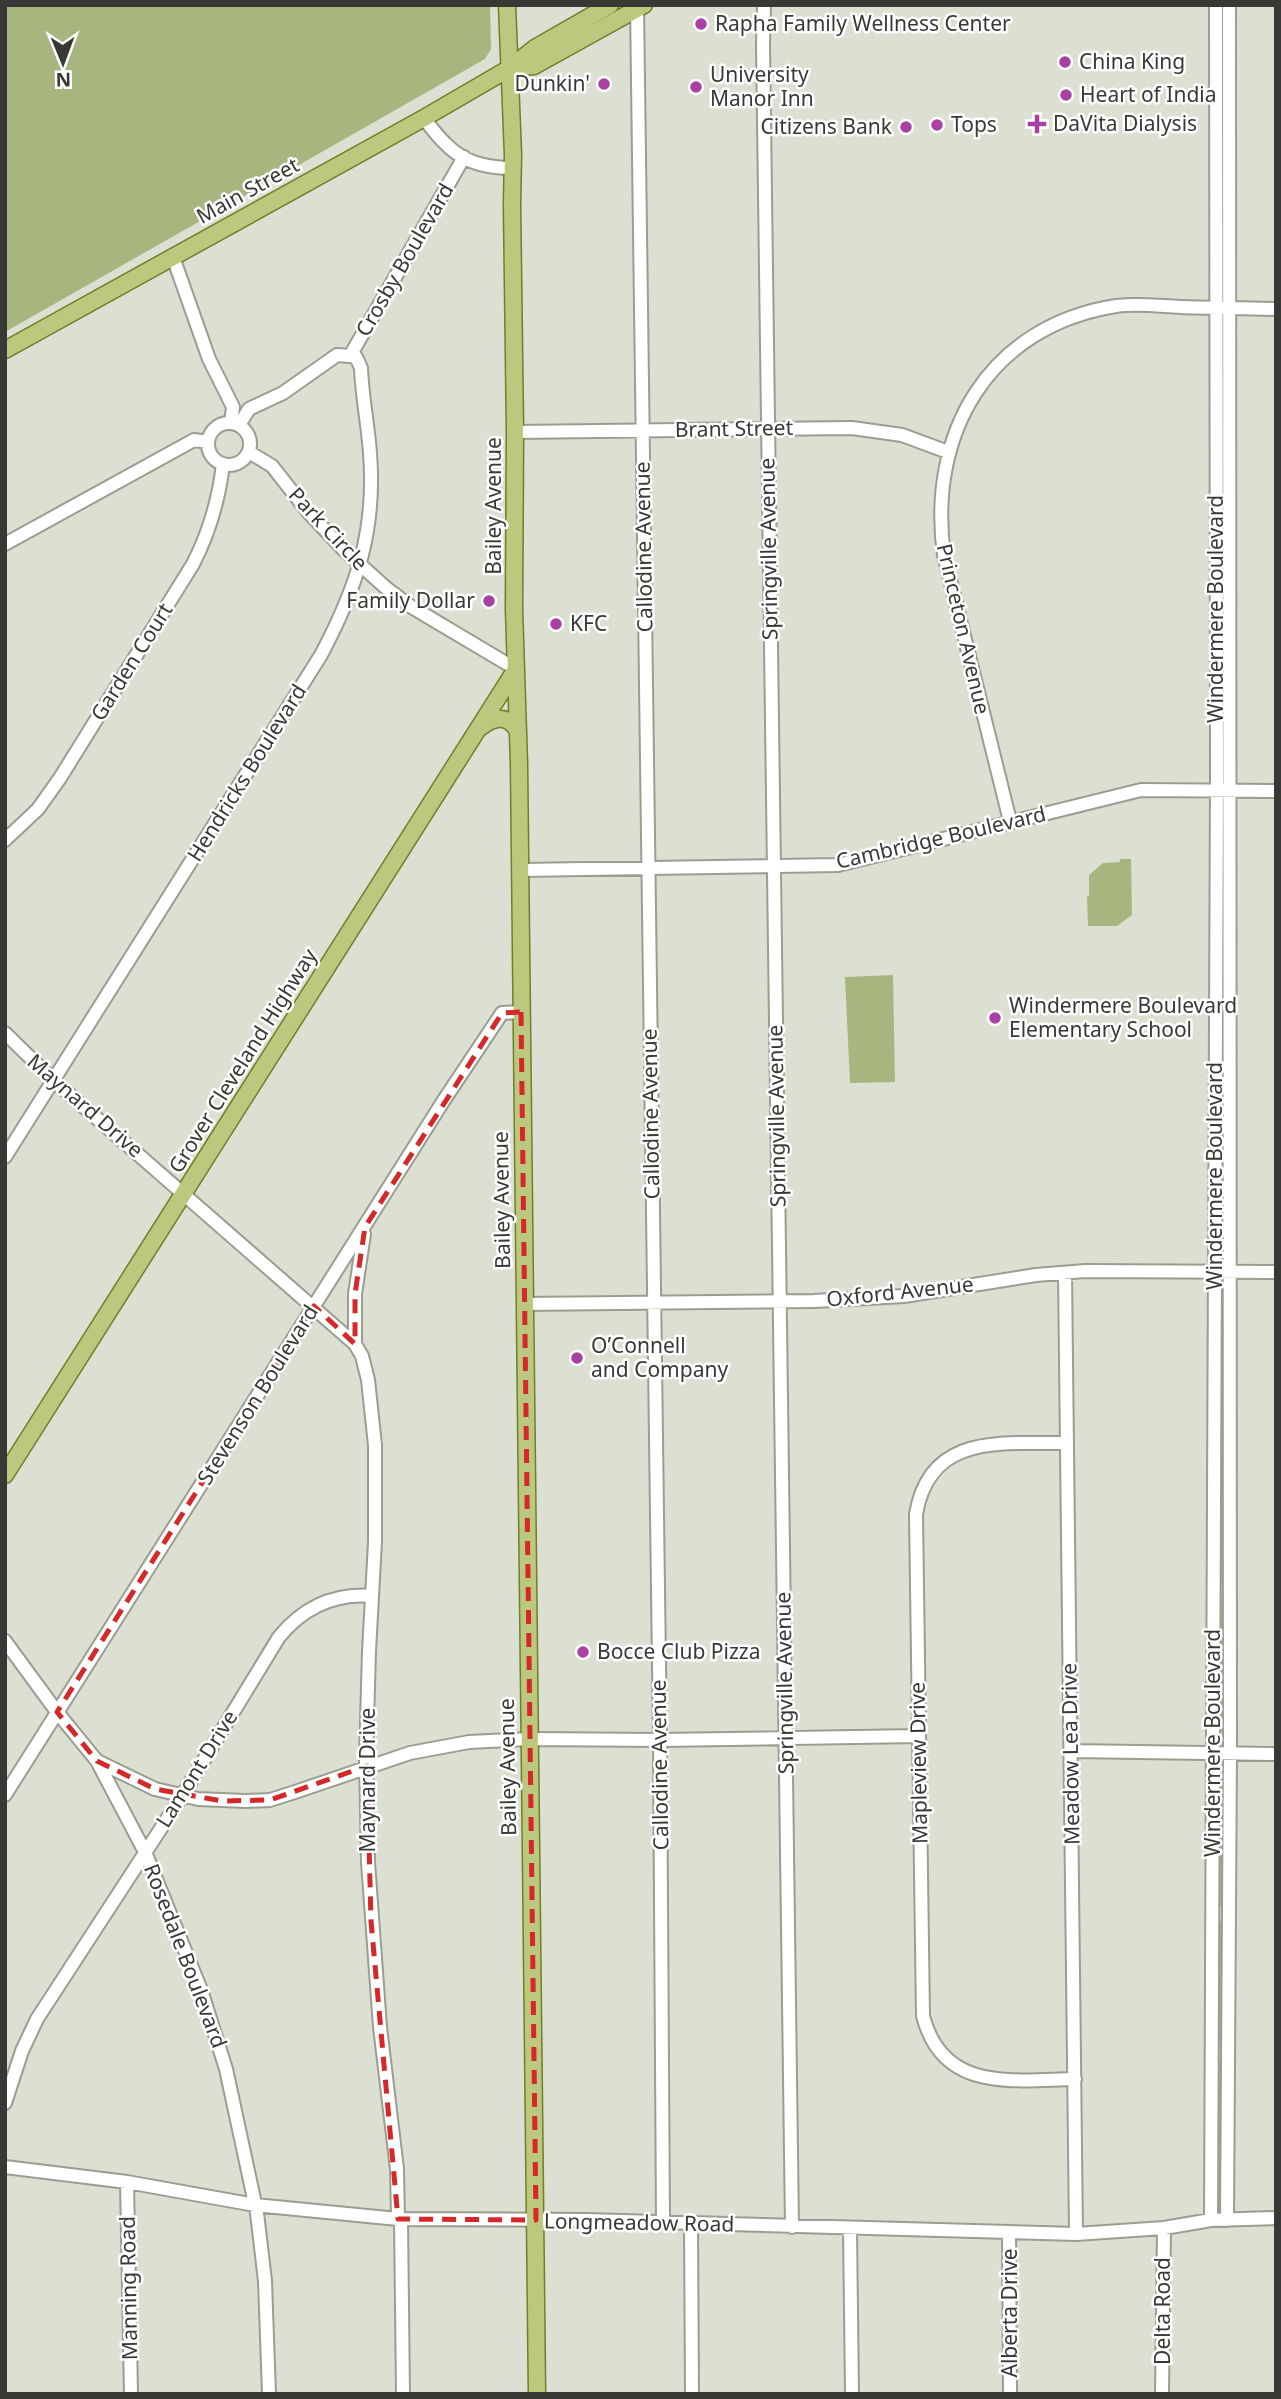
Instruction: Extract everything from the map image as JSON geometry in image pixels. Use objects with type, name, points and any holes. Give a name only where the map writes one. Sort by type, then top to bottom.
[{"type":"main road","name":"Bailey Avenue","points":[[508,5],[513,168],[516,432],[514,609],[519,731],[537,2394]]},
{"type":"main road","name":"Main Street","points":[[5,350],[424,118],[510,68],[535,48],[610,5]]},
{"type":"main road","name":"Main Street","points":[[510,68],[534,66],[640,6]]},
{"type":"main road","name":"Grover Cleveland Highway","points":[[5,1475],[516,669]]},
{"type":"main road","points":[[476,730],[494,719],[503,718],[515,725],[519,731]]},
{"type":"street","name":"Springville Avenue","points":[[764,5],[792,2227]]},
{"type":"street","name":"Windermere Boulevard","points":[[1216,5],[1216,308],[1229,1271],[1227,2220]]},
{"type":"street","name":"Windermere Boulevard","points":[[1211,2220],[1215,1271],[1230,308],[1230,5]]},
{"type":"street","name":"Callodine Avenue","points":[[640,6],[663,2222]]},
{"type":"street","points":[[424,118],[443,144],[464,158],[480,165],[513,168]]},
{"type":"street","name":"Crosby Boulevard","points":[[5,544],[194,440],[208,442],[213,430],[225,423],[235,423],[249,410],[283,393],[337,355],[350,356],[464,158]]},
{"type":"street","points":[[173,257],[209,359],[233,407],[235,423],[248,433],[251,446],[241,462],[223,464],[213,458],[208,442]]},
{"type":"street","name":"Princeton Avenue","points":[[1010,821],[944,555],[941,489],[948,452],[958,425],[978,389],[1006,358],[1038,333],[1076,316],[1116,306],[1276,309]]},
{"type":"street","name":"Hendricks Boulevard","points":[[5,1157],[321,655],[336,626],[360,566],[370,510],[370,453],[361,368],[356,357],[350,356]]},
{"type":"street","name":"Brant Street","points":[[516,432],[852,428],[877,430],[925,442],[948,452]]},
{"type":"street","name":"Park Circle","points":[[249,452],[272,466],[310,513],[360,566],[410,606],[516,669]]},
{"type":"street","name":"Garden Court","points":[[5,840],[38,809],[60,778],[193,564],[207,532],[223,464]]},
{"type":"street","name":"Cambridge Boulevard","points":[[520,870],[838,865],[1141,790],[1276,791]]},
{"type":"street","name":"Stevenson Boulevard","points":[[5,1795],[444,1100],[502,1013],[521,1012]]},
{"type":"street","name":"Maynard Drive","points":[[5,1033],[53,1080],[314,1306],[355,1344],[362,1356],[368,1380],[375,1445],[376,1510],[367,1766],[370,1909],[380,2027],[397,2169],[403,2394]]},
{"type":"street","name":"Maynard Drive","points":[[355,1344],[355,1294],[365,1227]]},
{"type":"street","name":"Oxford Avenue","points":[[524,1304],[780,1302],[904,1296],[1035,1275],[1065,1273],[1116,1270],[1276,1272]]},
{"type":"street","name":"Meadow Lea Drive","points":[[1065,1273],[1076,2234]]},
{"type":"street","name":"Mapleview Drive","points":[[1067,1443],[969,1448],[946,1458],[922,1490],[916,1514],[918,1736],[923,2016],[931,2040],[948,2061],[975,2076],[991,2080],[1075,2079]]},
{"type":"street","name":"Lamont Drive","points":[[5,2103],[22,2051],[37,2019],[182,1796],[288,1626],[301,1614],[328,1600],[345,1596],[372,1596]]},
{"type":"street","name":"Rosedale Boulevard","points":[[5,1641],[97,1761],[145,1852],[215,2029],[255,2205],[265,2281],[269,2394]]},
{"type":"street","points":[[97,1761],[155,1789],[182,1796],[222,1801],[270,1800],[367,1766],[440,1746],[469,1742],[529,1739],[918,1736]]},
{"type":"street","points":[[1072,1751],[1276,1754]]},
{"type":"street","name":"Longmeadow Road","points":[[5,2167],[127,2182],[255,2205],[400,2219],[663,2222],[1076,2234],[1164,2228],[1211,2220],[1276,2218]]},
{"type":"street","name":"Manning Road","points":[[127,2182],[131,2394]]},
{"type":"street","points":[[691,2224],[692,2394]]},
{"type":"street","name":"Delta Road","points":[[1162,2394],[1164,2228]]},
{"type":"street","points":[[850,2229],[852,2394]]},
{"type":"street","name":"Alberta Drive","points":[[1009,2232],[1010,2394]]},
{"type":"highlighted area","points":[[521,1012],[536,2220],[398,2219],[371,1921],[367,1766],[270,1800],[222,1801],[155,1789],[97,1761],[57,1712],[314,1306],[355,1344],[355,1294],[365,1227],[502,1013]]},
{"type":"green space","points":[[5,5],[490,5],[491,49],[485,59],[5,332]]},
{"type":"green space","points":[[1120,859],[1131,859],[1132,915],[1117,926],[1088,926],[1089,875],[1103,863],[1120,862]]},
{"type":"green space","points":[[893,975],[895,1082],[850,1083],[845,977]]},
{"type":"green space","points":[[1220,1294],[1224,1295],[1224,1427],[1219,1429]]},
{"type":"green space","points":[[1219,1445],[1224,1446],[1224,1578],[1221,1581]]},
{"type":"green space","points":[[1219,1596],[1224,1598],[1224,1729],[1219,1732]]},
{"type":"green space","points":[[1221,1774],[1224,1777],[1224,1904],[1221,1907],[1218,1904]]},
{"type":"green space","points":[[1221,1921],[1220,2047],[1217,2044],[1218,1924]]},
{"type":"green space","points":[[1221,2061],[1220,2190],[1217,2187],[1217,2064]]},
{"type":"place","name":"Rapha Family Wellness Center","points":[[701,24]]},
{"type":"place","name":"China King","points":[[1065,62]]},
{"type":"place","name":"Dunkin'","points":[[604,84]]},
{"type":"place","name":"University Manor Inn","points":[[696,87]]},
{"type":"place","name":"Heart of India","points":[[1066,95]]},
{"type":"place","name":"DaVita Dialysis","points":[[1037,124]]},
{"type":"place","name":"Tops","points":[[937,125]]},
{"type":"place","name":"Citizens Bank","points":[[906,127]]},
{"type":"place","name":"Family Dollar","points":[[489,601]]},
{"type":"place","name":"KFC","points":[[556,624]]},
{"type":"place","name":"Windermere Boulevard Elementary School","points":[[995,1018]]},
{"type":"place","name":"O’Connell and Company","points":[[577,1358]]},
{"type":"place","name":"Bocce Club Pizza","points":[[583,1652]]}]
